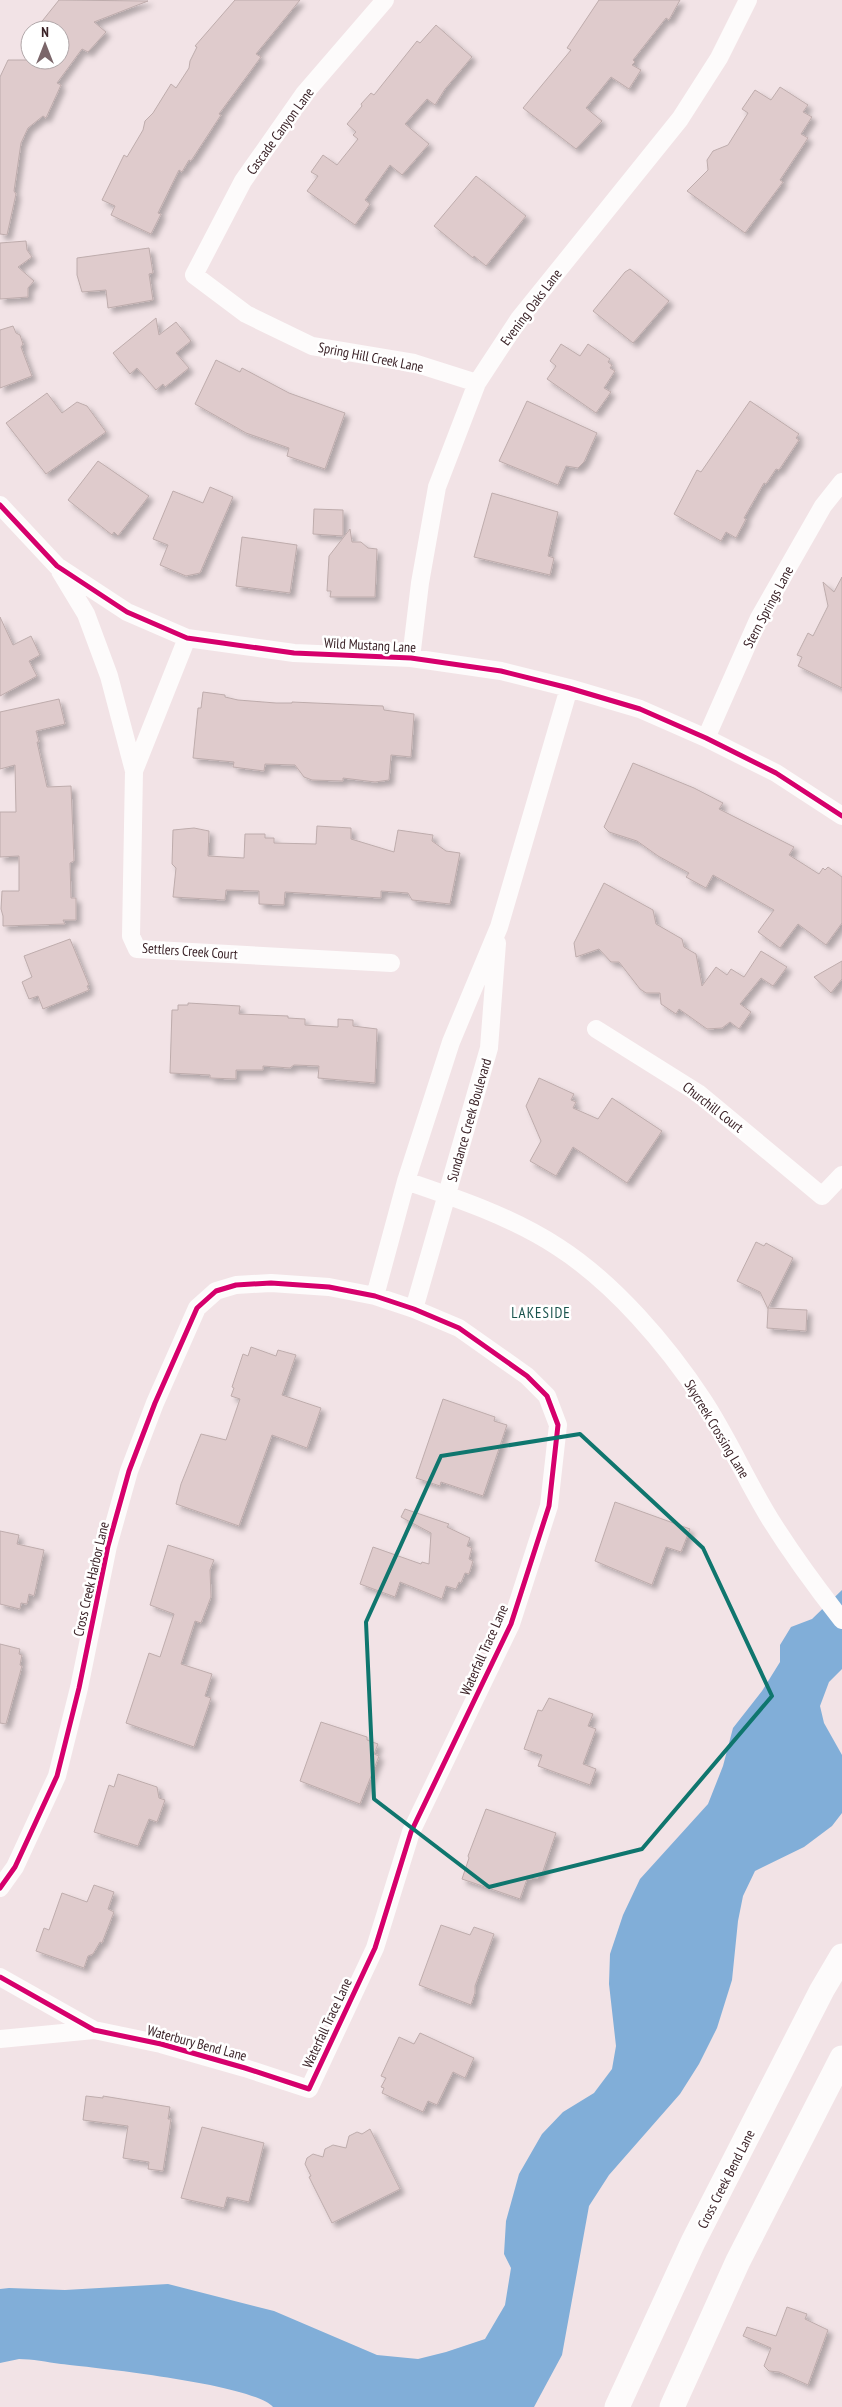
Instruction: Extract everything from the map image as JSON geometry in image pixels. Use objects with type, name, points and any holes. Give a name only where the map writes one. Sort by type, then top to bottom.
[{"type":"main road","name":"Cross Creek Bend Lane","points":[[617,2407],[694,2242],[822,1990],[842,1956]]},
{"type":"main road","points":[[672,2407],[738,2261],[842,2058]]},
{"type":"street","name":"Cascade Canyon Lane","points":[[194,275],[243,181],[304,94],[385,0]]},
{"type":"street","name":"Evening Oaks Lane","points":[[411,658],[420,583],[437,488],[477,382],[519,319],[680,119],[719,58],[748,0]]},
{"type":"street","name":"Spring Hill Creek Lane","points":[[194,275],[246,314],[312,346],[414,363],[477,382]]},
{"type":"street","name":"Stern Springs Lane","points":[[706,738],[759,618],[823,506],[842,482]]},
{"type":"street","name":"Wild Mustang Lane","points":[[0,505],[57,566],[86,614],[109,676]]},
{"type":"street","name":"Wild Mustang Lane","points":[[57,566],[127,612],[187,638],[294,653],[411,658],[501,671],[569,688],[640,709],[706,738],[776,773],[842,816]]},
{"type":"street","name":"Settlers Creek Court","points":[[134,771],[187,638]]},
{"type":"street","name":"Settlers Creek Court","points":[[109,676],[134,771],[131,936],[136,949],[391,962]]},
{"type":"street","name":"Sundance Creek Boulevard","points":[[375,1296],[406,1181],[451,1042],[499,927],[569,688]]},
{"type":"street","name":"Sundance Creek Boulevard","points":[[414,1309],[489,1048],[499,927]]},
{"type":"street","name":"Churchill Court","points":[[596,1029],[698,1093],[822,1196],[842,1175]]},
{"type":"street","name":"Skycreek Crossing Lane","points":[[406,1181],[448,1195],[504,1218],[559,1248],[614,1292],[664,1346],[704,1401],[769,1517],[804,1572],[842,1620]]},
{"type":"street","name":"Cross Creek Harbor Lane","points":[[0,1888],[14,1867],[57,1776],[108,1546],[129,1471],[155,1403],[197,1308],[216,1291],[236,1285],[271,1283],[329,1287],[375,1296]]},
{"type":"street","name":"Waterfall Trace Lane","points":[[309,2089],[375,1948],[411,1832],[511,1624],[549,1506],[558,1425],[547,1396],[527,1376],[458,1328],[414,1309],[375,1296]]},
{"type":"street","name":"Waterbury Bend Lane","points":[[0,1977],[94,2030]]},
{"type":"street","name":"Waterbury Bend Lane","points":[[0,2039],[94,2030],[161,2044],[309,2089]]},
{"type":"highlighted area","points":[[580,1434],[703,1548],[772,1696],[642,1849],[489,1887],[374,1799],[366,1622],[441,1456]]},
{"type":"water","points":[[842,1590],[842,1669],[829,1682],[820,1706],[824,1723],[842,1755],[842,1813],[832,1826],[804,1847],[755,1871],[743,1896],[738,1921],[732,1980],[717,2028],[699,2064],[680,2094],[609,2175],[589,2206],[562,2355],[534,2407],[273,2407],[259,2399],[236,2391],[173,2378],[19,2359],[0,2363],[0,2289],[9,2288],[65,2290],[168,2284],[274,2311],[377,2355],[418,2359],[485,2339],[505,2305],[511,2268],[504,2254],[506,2221],[519,2174],[542,2134],[563,2112],[594,2093],[612,2069],[616,2046],[609,1984],[610,1954],[623,1915],[640,1879],[708,1804],[723,1766],[733,1728],[762,1691],[780,1662],[780,1645],[791,1627],[812,1619]]},
{"type":"building","points":[[59,0],[148,1],[94,22],[106,32],[88,52],[82,49],[70,65],[70,20],[43,20]]},
{"type":"building","points":[[235,0],[300,0],[256,54],[261,57],[219,114],[221,115],[191,161],[189,160],[182,172],[179,170],[158,213],[161,214],[151,234],[111,215],[115,206],[102,200],[124,155],[127,157],[143,130],[145,121],[153,113],[171,84],[176,88],[189,68],[190,61],[197,47],[195,46]]},
{"type":"building","points":[[599,0],[680,0],[669,20],[666,18],[633,60],[635,62],[632,65],[641,70],[629,89],[611,77],[586,108],[602,121],[576,149],[523,108],[571,50],[567,48]]},
{"type":"building","points":[[436,25],[472,57],[445,89],[435,105],[427,99],[405,124],[429,144],[402,175],[390,165],[365,200],[370,204],[355,225],[307,191],[318,176],[311,172],[323,155],[337,165],[358,139],[353,135],[356,132],[347,124],[362,106],[361,104],[371,93],[374,95],[417,41],[420,43]]},
{"type":"building","points":[[8,60],[20,60],[20,70],[67,70],[57,83],[61,85],[46,118],[43,116],[28,128],[21,143],[14,191],[16,194],[7,235],[0,234],[0,77]]},
{"type":"building","points":[[780,87],[808,105],[803,112],[812,117],[801,134],[808,138],[780,180],[783,182],[745,233],[687,191],[708,170],[707,160],[713,151],[728,145],[748,113],[742,109],[755,90],[771,100]]},
{"type":"building","points":[[476,176],[526,216],[486,266],[474,256],[473,258],[434,226]]},
{"type":"building","points":[[26,241],[27,250],[32,257],[18,267],[34,281],[28,288],[28,297],[0,299],[0,243]]},
{"type":"building","points":[[149,248],[153,273],[149,274],[153,300],[108,308],[106,290],[82,292],[77,275],[77,258]]},
{"type":"building","points":[[630,269],[669,301],[633,343],[593,311],[625,272]]},
{"type":"building","points":[[156,318],[159,335],[176,322],[191,341],[176,353],[189,368],[165,387],[163,384],[156,390],[137,368],[130,374],[113,353]]},
{"type":"building","points":[[13,326],[16,333],[20,335],[23,344],[21,347],[32,376],[0,388],[0,330]]},
{"type":"building","points":[[561,344],[580,356],[588,344],[610,359],[608,362],[612,365],[610,368],[615,371],[604,388],[611,392],[596,413],[547,379],[556,366],[550,361]]},
{"type":"building","points":[[216,360],[240,372],[242,368],[289,393],[345,413],[325,469],[287,456],[289,448],[246,433],[195,404]]},
{"type":"building","points":[[47,393],[62,413],[77,402],[87,406],[106,432],[46,474],[6,423]]},
{"type":"building","points":[[527,401],[597,433],[584,462],[578,468],[566,466],[558,485],[499,461]]},
{"type":"building","points":[[750,401],[799,434],[796,438],[799,440],[779,470],[776,469],[766,484],[764,483],[744,518],[746,519],[736,538],[726,532],[721,541],[674,514],[697,470],[701,472]]},
{"type":"building","points":[[98,461],[149,496],[118,536],[114,532],[112,535],[68,500]]},
{"type":"building","points":[[210,487],[233,497],[200,573],[186,576],[160,565],[168,545],[153,539],[173,491],[203,503]]},
{"type":"building","points":[[492,493],[558,512],[548,556],[554,558],[550,575],[474,557]]},
{"type":"building","points":[[314,509],[343,510],[343,536],[313,534]]},
{"type":"building","points":[[350,529],[352,542],[361,542],[368,548],[377,549],[375,597],[330,597],[331,591],[327,591],[329,556]]},
{"type":"building","points":[[242,537],[297,545],[290,593],[236,586]]},
{"type":"building","points":[[842,577],[842,688],[798,666],[802,657],[797,655],[808,633],[813,636],[828,606],[823,582],[834,592]]},
{"type":"building","points":[[0,617],[13,645],[31,636],[40,655],[29,661],[37,676],[0,696]]},
{"type":"building","points":[[203,692],[225,695],[225,697],[238,700],[276,703],[383,706],[384,710],[414,714],[411,757],[391,755],[389,780],[375,782],[343,778],[343,781],[312,780],[304,777],[295,765],[265,764],[264,771],[233,767],[234,762],[193,758],[198,708],[201,708]]},
{"type":"building","points":[[59,699],[65,724],[36,731],[47,787],[71,786],[74,861],[70,863],[71,898],[76,898],[76,920],[63,920],[65,924],[3,926],[1,909],[2,891],[19,891],[19,856],[0,857],[0,812],[16,812],[15,765],[0,769],[0,712]]},
{"type":"building","points":[[633,763],[694,788],[723,803],[719,809],[794,847],[789,855],[819,874],[823,868],[825,870],[828,867],[842,877],[842,923],[826,945],[798,924],[780,948],[758,932],[774,910],[713,875],[706,888],[686,877],[689,873],[658,856],[637,841],[609,832],[604,827]]},
{"type":"building","points":[[317,826],[351,828],[351,839],[394,852],[398,830],[433,835],[432,841],[446,851],[460,853],[450,904],[412,900],[408,893],[381,891],[381,898],[285,892],[284,905],[259,904],[259,891],[226,890],[225,900],[173,897],[176,868],[172,864],[173,830],[194,828],[209,831],[208,856],[244,858],[245,834],[265,834],[265,838],[274,838],[274,843],[316,844]]},
{"type":"building","points":[[604,883],[653,910],[656,924],[682,939],[684,947],[696,954],[702,986],[716,967],[727,975],[731,969],[744,977],[761,951],[787,967],[773,986],[761,978],[740,1004],[751,1012],[739,1029],[730,1022],[722,1028],[707,1029],[679,1009],[676,1014],[661,1004],[660,993],[646,993],[640,989],[619,962],[611,962],[599,949],[576,957],[574,943]]},
{"type":"building","points":[[70,939],[89,985],[87,986],[89,990],[43,1009],[38,996],[29,999],[22,982],[32,977],[24,956]]},
{"type":"building","points":[[842,961],[842,979],[831,993],[814,977]]},
{"type":"building","points":[[188,1003],[240,1006],[239,1014],[288,1016],[288,1018],[305,1019],[305,1025],[338,1027],[338,1019],[353,1020],[353,1026],[377,1029],[375,1083],[318,1078],[319,1066],[294,1065],[290,1068],[263,1066],[263,1070],[236,1070],[236,1079],[210,1078],[210,1075],[170,1073],[172,1010],[178,1010],[178,1005],[188,1005]]},
{"type":"building","points":[[539,1078],[574,1094],[571,1100],[576,1102],[573,1108],[598,1119],[612,1098],[662,1131],[627,1183],[573,1147],[556,1176],[530,1161],[541,1141],[526,1106]]},
{"type":"building","points":[[756,1242],[764,1246],[766,1243],[793,1258],[768,1308],[807,1310],[806,1331],[767,1328],[768,1309],[760,1292],[737,1281]]},
{"type":"building","points":[[251,1347],[276,1356],[278,1350],[296,1355],[282,1395],[321,1408],[307,1448],[272,1435],[239,1526],[176,1504],[181,1484],[201,1434],[226,1440],[240,1399],[231,1396],[234,1388],[232,1387],[243,1354],[248,1356]]},
{"type":"building","points":[[443,1399],[495,1417],[494,1421],[507,1425],[483,1496],[441,1482],[440,1486],[416,1478]]},
{"type":"building","points":[[615,1502],[690,1529],[681,1552],[666,1547],[652,1585],[595,1561]]},
{"type":"building","points":[[405,1509],[449,1524],[447,1527],[470,1538],[467,1546],[472,1548],[469,1559],[473,1561],[469,1574],[465,1573],[456,1589],[446,1586],[442,1599],[400,1582],[395,1597],[360,1584],[373,1547],[421,1564],[422,1562],[429,1564],[431,1533],[401,1517]]},
{"type":"building","points":[[0,1531],[19,1535],[17,1544],[44,1550],[34,1596],[29,1594],[27,1604],[21,1603],[20,1609],[0,1604]]},
{"type":"building","points":[[168,1545],[214,1560],[210,1570],[211,1597],[201,1623],[195,1621],[181,1664],[212,1674],[205,1696],[211,1698],[194,1747],[126,1723],[149,1653],[160,1657],[174,1614],[150,1605]]},
{"type":"building","points":[[0,1644],[20,1649],[19,1654],[22,1655],[20,1665],[22,1666],[6,1724],[0,1723]]},
{"type":"building","points":[[549,1698],[593,1714],[588,1726],[596,1729],[583,1764],[596,1769],[590,1785],[538,1766],[542,1755],[524,1749],[538,1710],[542,1711]]},
{"type":"building","points":[[321,1722],[367,1737],[367,1740],[378,1744],[374,1754],[379,1756],[360,1804],[300,1781]]},
{"type":"building","points":[[118,1774],[157,1787],[159,1798],[165,1800],[157,1822],[149,1819],[138,1846],[94,1832],[109,1785],[114,1787]]},
{"type":"building","points":[[486,1809],[556,1833],[543,1871],[538,1878],[527,1879],[520,1899],[462,1879],[468,1856]]},
{"type":"building","points":[[94,1885],[114,1892],[108,1909],[114,1912],[102,1943],[100,1942],[93,1954],[88,1956],[84,1968],[36,1951],[44,1928],[49,1930],[62,1893],[87,1902]]},
{"type":"building","points":[[441,1925],[470,1935],[474,1927],[494,1934],[475,1986],[471,2005],[419,1985]]},
{"type":"building","points":[[420,2033],[474,2058],[465,2078],[453,2072],[437,2105],[428,2101],[423,2112],[382,2093],[384,2088],[381,2087],[386,2078],[381,2076],[399,2037],[414,2044]]},
{"type":"building","points":[[86,2096],[103,2098],[103,2096],[170,2107],[168,2119],[171,2119],[163,2171],[148,2169],[149,2162],[123,2158],[128,2126],[83,2120]]},
{"type":"building","points":[[202,2127],[264,2143],[249,2202],[227,2197],[224,2208],[181,2198]]},
{"type":"building","points":[[370,2129],[400,2189],[332,2223],[309,2177],[311,2176],[305,2164],[307,2158],[313,2154],[323,2157],[325,2149],[333,2145],[346,2148],[349,2136],[357,2132],[362,2134]]},
{"type":"building","points":[[787,2307],[807,2314],[805,2319],[828,2330],[808,2385],[779,2372],[769,2371],[764,2366],[771,2348],[743,2336],[747,2327],[776,2336]]},
{"type":"cycle path","points":[[0,505],[57,566],[127,612],[187,638],[294,653],[411,658],[501,671],[569,688],[640,709],[706,738],[776,773],[842,816]]},
{"type":"cycle path","points":[[0,1888],[15,1867],[57,1776],[79,1688],[108,1546],[129,1471],[155,1403],[197,1308],[216,1291],[236,1285],[271,1283],[329,1287],[375,1296],[414,1309],[459,1328],[527,1376],[547,1396],[558,1425],[549,1506],[511,1624],[411,1832],[375,1948],[309,2089],[161,2044],[94,2030],[0,1977]]},
{"type":"district","name":"LAKESIDE","points":[[541,1313]]}]
